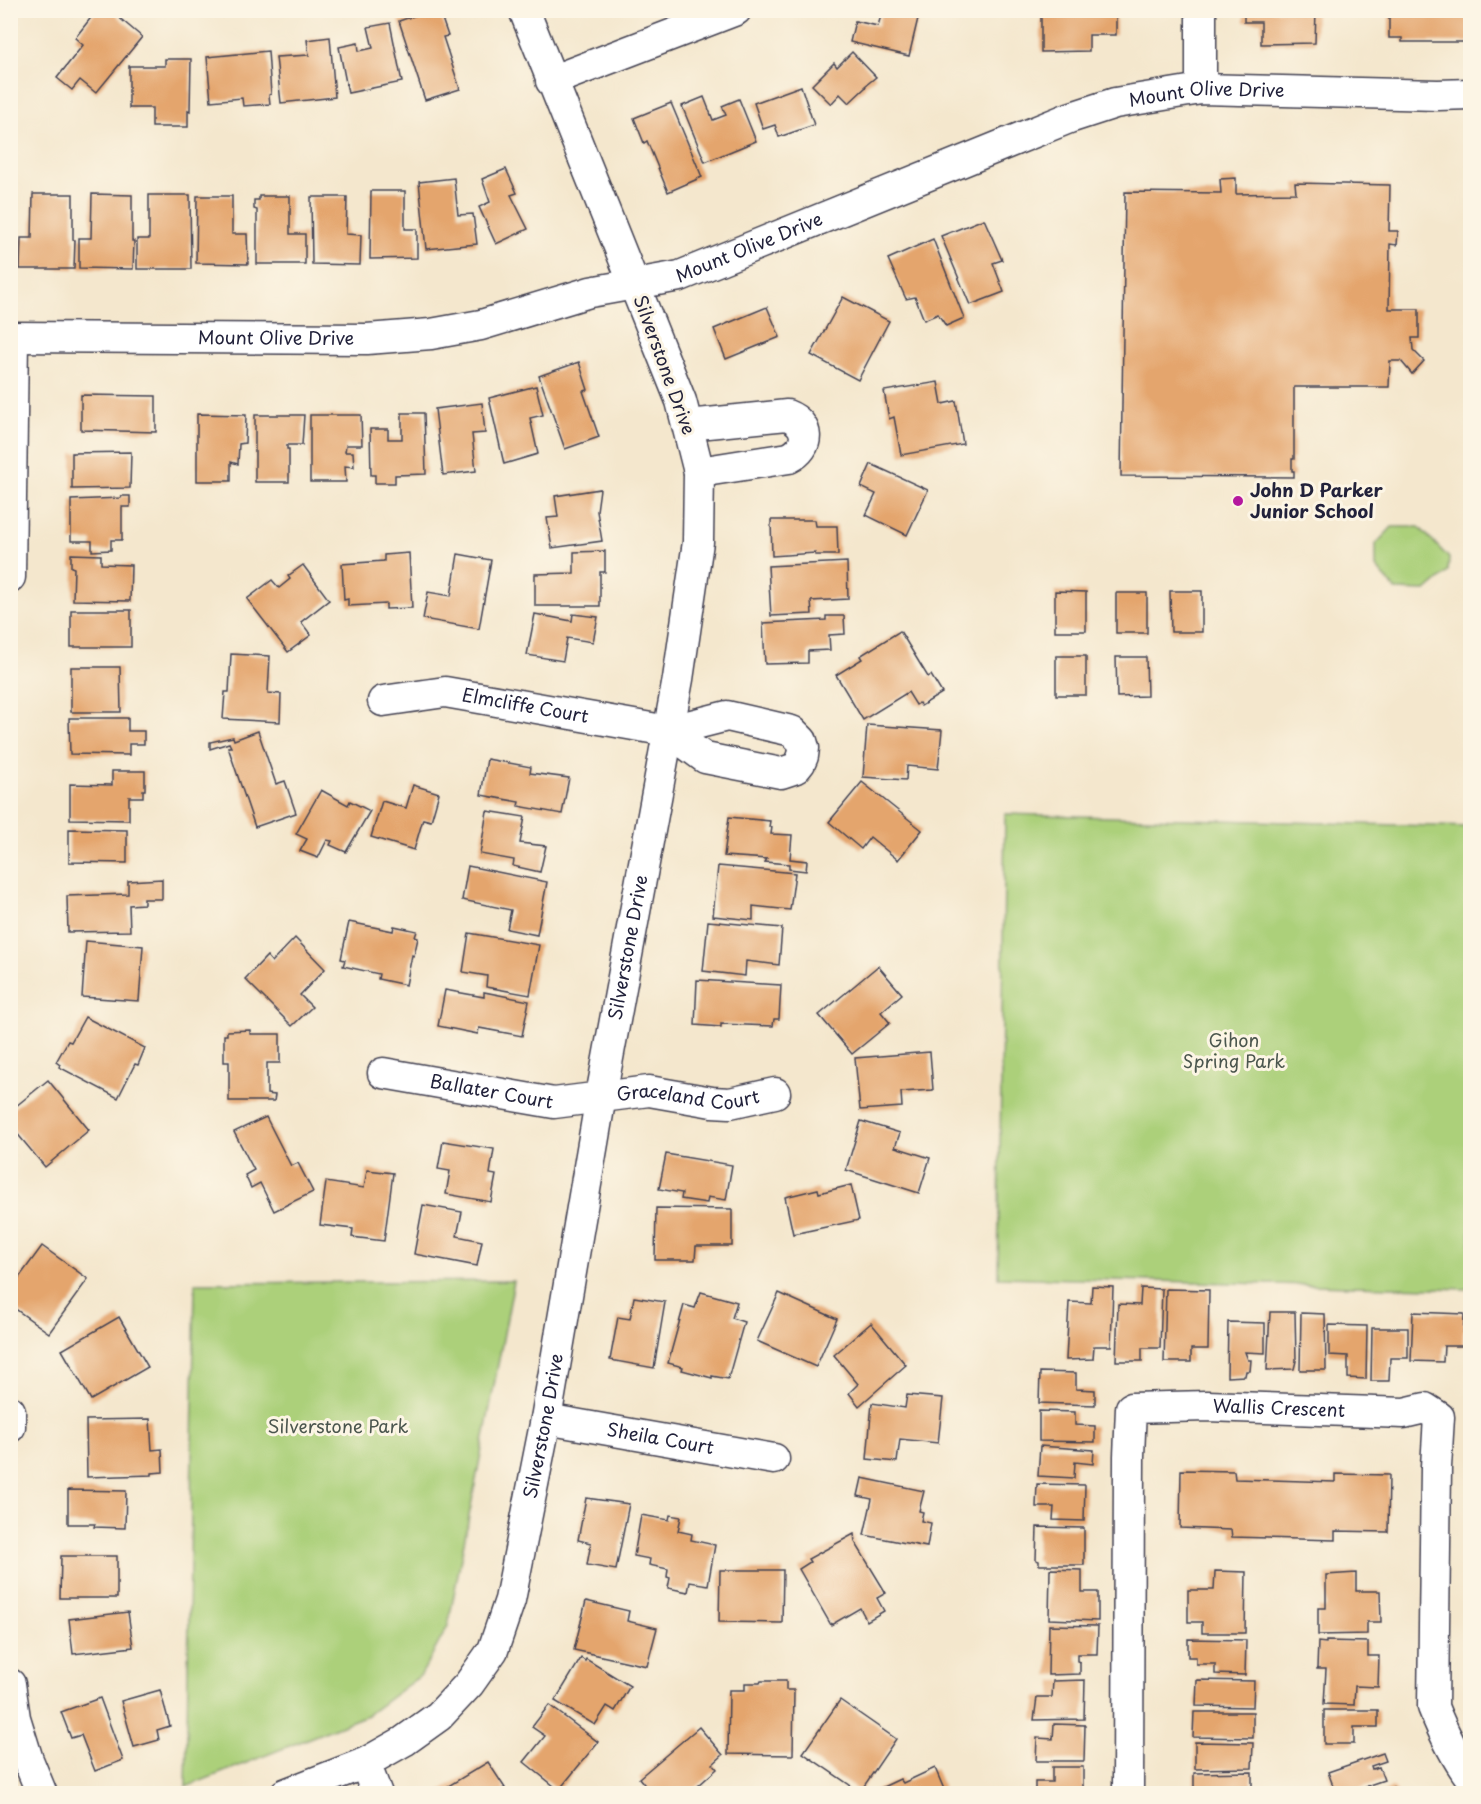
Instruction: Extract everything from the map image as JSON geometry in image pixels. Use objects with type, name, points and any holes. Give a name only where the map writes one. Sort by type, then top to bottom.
[{"type":"street","name":"Silverstone Drive","points":[[285,1794],[365,1763],[404,1741],[439,1716],[469,1684],[493,1650],[510,1600],[546,1419],[601,1096],[678,679],[698,542],[699,472],[681,400],[524,10]]},
{"type":"street","points":[[551,81],[736,10]]},
{"type":"street","points":[[1201,10],[1201,89]]},
{"type":"street","name":"Mount Olive Drive","points":[[12,337],[367,339],[431,334],[481,325],[590,292],[680,276],[1069,118],[1115,103],[1201,89],[1470,94]]},
{"type":"street","points":[[10,577],[12,337]]},
{"type":"street","points":[[688,425],[786,415],[799,422],[805,436],[801,450],[789,458],[699,472]]},
{"type":"street","name":"Elmcliffe Court","points":[[383,701],[444,692],[668,731]]},
{"type":"street","name":"Ballater Court","points":[[382,1073],[543,1102],[554,1103],[601,1096]]},
{"type":"street","name":"Graceland Court","points":[[601,1096],[649,1091],[730,1103],[775,1093]]},
{"type":"street","name":"Wallis Crescent","points":[[1128,1794],[1131,1408],[1207,1406],[1404,1413],[1425,1408],[1439,1417],[1436,1467],[1433,1707],[1444,1736],[1470,1777]]},
{"type":"street","points":[[10,1411],[10,1427]]},
{"type":"street","name":"Sheila Court","points":[[546,1419],[774,1459]]},
{"type":"street","points":[[10,1684],[15,1718],[28,1760],[42,1794]]},
{"type":"street","points":[[365,1763],[377,1794]]},
{"type":"green space","points":[[1392,527],[1419,527],[1449,558],[1448,572],[1426,591],[1396,590],[1376,567],[1376,544]]},
{"type":"green space","name":"Gihon Spring Park","points":[[1005,814],[1470,827],[1470,1289],[998,1277]]},
{"type":"green space","name":"Silverstone Park","points":[[514,1281],[448,1626],[421,1675],[367,1715],[186,1787],[195,1283]]},
{"type":"building","points":[[97,10],[110,10],[142,37],[96,93],[80,80],[72,90],[57,78],[83,45],[75,38]]},
{"type":"building","points":[[431,10],[439,10],[448,36],[443,37],[460,89],[425,100],[399,21]]},
{"type":"building","points":[[877,10],[920,10],[909,56],[850,42],[855,21],[878,26],[882,12]]},
{"type":"building","points":[[1041,10],[1116,10],[1116,35],[1089,35],[1089,51],[1041,52]]},
{"type":"building","points":[[1244,10],[1316,10],[1315,43],[1261,44],[1261,22],[1244,22]]},
{"type":"building","points":[[1389,10],[1470,10],[1470,42],[1402,42],[1402,38],[1389,38]]},
{"type":"building","points":[[390,23],[402,82],[348,93],[339,47],[358,43],[359,51],[373,48],[368,27]]},
{"type":"building","points":[[330,37],[335,97],[281,103],[276,57],[309,55],[307,40]]},
{"type":"building","points":[[268,51],[270,104],[243,106],[242,98],[211,101],[207,57]]},
{"type":"building","points":[[852,52],[876,77],[849,103],[840,94],[831,104],[812,85],[834,63],[837,67]]},
{"type":"building","points":[[165,59],[191,59],[188,127],[152,127],[152,108],[129,108],[129,66],[165,66]]},
{"type":"building","points":[[801,86],[814,125],[779,137],[775,125],[763,129],[754,103]]},
{"type":"building","points":[[704,97],[713,120],[726,115],[722,106],[739,99],[756,141],[705,162],[682,106]]},
{"type":"building","points":[[671,103],[702,177],[668,192],[647,141],[644,143],[634,118]]},
{"type":"building","points":[[506,169],[517,193],[511,195],[528,229],[496,244],[479,207],[490,202],[482,179]]},
{"type":"building","points":[[454,178],[458,215],[473,214],[477,244],[426,249],[419,182]]},
{"type":"building","points":[[1236,178],[1236,194],[1296,193],[1295,183],[1390,185],[1389,231],[1398,231],[1397,245],[1390,244],[1389,309],[1419,309],[1419,338],[1412,338],[1413,350],[1424,361],[1412,374],[1401,361],[1390,361],[1389,387],[1294,387],[1292,471],[1294,471],[1294,477],[1121,476],[1125,192],[1221,193],[1220,179]]},
{"type":"building","points":[[371,191],[405,191],[405,229],[417,229],[417,258],[370,259]]},
{"type":"building","points":[[33,194],[73,194],[74,269],[20,269],[21,238],[32,238]]},
{"type":"building","points":[[92,194],[132,195],[133,269],[79,268],[79,238],[91,238]]},
{"type":"building","points":[[149,195],[190,195],[191,269],[137,269],[137,239],[149,239]]},
{"type":"building","points":[[197,196],[232,196],[232,234],[247,234],[248,264],[196,263]]},
{"type":"building","points":[[259,196],[290,196],[290,234],[305,234],[305,264],[257,264],[257,210],[254,209],[254,200],[259,200]]},
{"type":"building","points":[[311,197],[347,197],[346,234],[361,235],[360,265],[312,264]]},
{"type":"building","points":[[984,219],[1002,260],[993,263],[1004,292],[970,305],[941,236]]},
{"type":"building","points":[[933,239],[964,318],[946,326],[938,314],[924,320],[915,297],[906,299],[888,259]]},
{"type":"building","points":[[843,297],[889,321],[858,380],[811,355]]},
{"type":"building","points":[[767,307],[780,337],[726,359],[714,329]]},
{"type":"building","points":[[579,362],[588,390],[583,391],[599,437],[565,449],[539,376]]},
{"type":"building","points":[[938,382],[942,404],[956,401],[963,444],[901,455],[894,417],[889,419],[884,391]]},
{"type":"building","points":[[536,386],[543,415],[530,418],[538,454],[504,464],[489,398]]},
{"type":"building","points":[[81,395],[156,396],[156,432],[81,430]]},
{"type":"building","points":[[482,403],[485,433],[472,434],[476,471],[443,475],[435,409]]},
{"type":"building","points":[[402,413],[424,413],[426,474],[395,475],[395,483],[375,483],[375,475],[371,475],[370,429],[388,429],[388,439],[402,439]]},
{"type":"building","points":[[197,414],[246,415],[245,443],[239,444],[238,464],[231,462],[231,481],[197,481]]},
{"type":"building","points":[[255,415],[304,415],[302,445],[287,445],[289,482],[255,482]]},
{"type":"building","points":[[310,415],[361,415],[362,445],[346,445],[345,452],[353,452],[354,467],[345,466],[346,482],[310,482]]},
{"type":"building","points":[[131,452],[130,488],[72,489],[72,453]]},
{"type":"building","points":[[871,464],[928,490],[907,535],[866,515],[876,494],[861,487]]},
{"type":"building","points":[[600,489],[597,511],[602,541],[552,548],[547,518],[558,517],[555,496]]},
{"type":"building","points":[[130,496],[130,507],[122,507],[122,540],[111,540],[111,550],[92,551],[92,541],[71,541],[71,500],[121,498]]},
{"type":"building","points":[[771,520],[815,520],[816,526],[837,526],[838,555],[815,555],[815,553],[772,556]]},
{"type":"building","points":[[605,551],[605,572],[600,572],[600,606],[535,606],[535,574],[574,573],[574,552]]},
{"type":"building","points":[[409,553],[412,608],[386,609],[386,604],[348,606],[348,599],[344,600],[342,564],[384,561],[384,555]]},
{"type":"building","points":[[71,554],[101,555],[101,564],[131,565],[130,601],[73,600],[74,568],[71,567]]},
{"type":"building","points":[[458,554],[491,560],[479,629],[423,619],[428,592],[451,596]]},
{"type":"building","points":[[847,562],[848,599],[811,601],[812,614],[771,616],[768,566]]},
{"type":"building","points":[[303,565],[329,600],[301,622],[311,635],[288,652],[247,599],[272,580],[279,588],[290,579],[288,576]]},
{"type":"building","points":[[1055,591],[1086,592],[1086,631],[1055,631]]},
{"type":"building","points":[[1170,591],[1202,591],[1202,632],[1171,632]]},
{"type":"building","points":[[1116,593],[1147,593],[1147,633],[1116,633]]},
{"type":"building","points":[[71,610],[131,610],[131,647],[71,647]]},
{"type":"building","points":[[535,614],[572,621],[573,614],[598,617],[593,642],[567,638],[563,661],[527,655]]},
{"type":"building","points":[[826,616],[844,616],[845,634],[829,635],[830,650],[808,651],[808,663],[765,664],[763,623],[826,620]]},
{"type":"building","points":[[900,631],[928,677],[931,675],[942,693],[921,706],[919,703],[916,705],[908,692],[863,720],[836,675],[862,659],[860,656]]},
{"type":"building","points":[[231,654],[270,656],[268,693],[281,694],[280,722],[223,719],[225,692],[229,692]]},
{"type":"building","points":[[1056,656],[1086,656],[1086,695],[1056,695]]},
{"type":"building","points":[[1116,657],[1146,657],[1147,696],[1117,697]]},
{"type":"building","points":[[71,667],[120,667],[121,712],[71,712]]},
{"type":"building","points":[[69,718],[128,718],[128,731],[144,731],[144,744],[129,744],[129,755],[70,754]]},
{"type":"building","points":[[867,725],[942,730],[938,769],[907,766],[906,780],[863,777]]},
{"type":"building","points":[[258,731],[276,784],[285,781],[296,813],[255,827],[228,747],[231,747],[229,743],[210,749],[210,742],[233,737],[234,740]]},
{"type":"building","points":[[487,759],[531,767],[530,773],[569,778],[562,814],[518,806],[519,802],[481,795]]},
{"type":"building","points":[[112,771],[145,771],[143,797],[129,797],[129,820],[70,819],[70,784],[112,785]]},
{"type":"building","points":[[862,782],[922,830],[898,860],[870,837],[861,849],[829,822]]},
{"type":"building","points":[[413,785],[439,793],[431,821],[423,819],[414,850],[371,837],[382,801],[406,808]]},
{"type":"building","points":[[321,790],[348,805],[350,801],[370,811],[346,852],[330,845],[332,841],[327,840],[318,858],[300,851],[307,839],[296,834]]},
{"type":"building","points":[[487,811],[525,817],[520,843],[546,846],[540,872],[513,866],[514,860],[480,854]]},
{"type":"building","points":[[729,817],[770,821],[771,834],[792,835],[790,859],[807,861],[806,871],[789,869],[789,864],[765,862],[767,859],[724,856]]},
{"type":"building","points":[[69,829],[127,830],[127,863],[69,862]]},
{"type":"building","points":[[468,866],[547,882],[537,935],[507,929],[511,910],[462,900]]},
{"type":"building","points":[[718,866],[795,873],[790,910],[753,906],[753,920],[713,916]]},
{"type":"building","points":[[162,879],[162,899],[144,899],[144,904],[129,905],[130,931],[68,932],[67,896],[128,894],[128,881]]},
{"type":"building","points":[[708,921],[782,928],[779,965],[746,961],[745,976],[703,971]]},
{"type":"building","points":[[349,922],[393,931],[394,926],[417,931],[415,937],[418,938],[406,985],[378,979],[379,974],[343,966],[345,960],[341,959]]},
{"type":"building","points":[[469,933],[539,945],[530,995],[486,987],[487,976],[463,972]]},
{"type":"building","points":[[295,938],[325,969],[300,995],[312,1007],[292,1026],[245,979],[267,956],[272,962]]},
{"type":"building","points":[[86,941],[143,946],[139,1001],[82,997]]},
{"type":"building","points":[[878,966],[902,994],[881,1012],[890,1023],[852,1054],[819,1015]]},
{"type":"building","points":[[697,980],[781,985],[779,1019],[774,1019],[773,1026],[695,1025]]},
{"type":"building","points":[[445,990],[484,997],[484,992],[529,1001],[522,1036],[479,1028],[478,1034],[438,1026]]},
{"type":"building","points":[[85,1017],[145,1048],[138,1065],[135,1064],[118,1098],[59,1067],[60,1065],[56,1062]]},
{"type":"building","points":[[250,1030],[250,1034],[280,1034],[280,1063],[267,1063],[267,1094],[275,1095],[274,1101],[229,1101],[229,1062],[224,1062],[224,1035],[227,1035],[227,1031]]},
{"type":"building","points":[[930,1052],[933,1090],[901,1092],[902,1107],[860,1110],[855,1058]]},
{"type":"building","points":[[48,1080],[89,1130],[45,1167],[10,1125],[10,1111]]},
{"type":"building","points":[[266,1117],[291,1166],[298,1163],[313,1192],[274,1211],[260,1183],[251,1188],[245,1175],[254,1170],[234,1132]]},
{"type":"building","points":[[861,1121],[900,1133],[895,1147],[930,1158],[919,1193],[846,1170]]},
{"type":"building","points":[[443,1141],[494,1149],[490,1174],[496,1175],[491,1202],[446,1194],[450,1171],[438,1169]]},
{"type":"building","points":[[666,1154],[732,1165],[726,1200],[708,1197],[707,1203],[681,1199],[682,1193],[659,1189]]},
{"type":"building","points":[[367,1170],[393,1173],[384,1241],[352,1237],[353,1229],[320,1225],[326,1182],[364,1188]]},
{"type":"building","points":[[851,1185],[859,1220],[793,1234],[785,1197],[818,1189],[819,1193]]},
{"type":"building","points":[[423,1205],[462,1212],[457,1236],[482,1241],[477,1266],[414,1254]]},
{"type":"building","points":[[656,1208],[732,1209],[732,1246],[696,1246],[695,1260],[655,1260]]},
{"type":"building","points":[[42,1246],[88,1279],[49,1333],[10,1305],[10,1290]]},
{"type":"building","points":[[1092,1286],[1113,1287],[1111,1346],[1094,1346],[1093,1359],[1066,1360],[1069,1302],[1091,1303]]},
{"type":"building","points":[[1141,1288],[1162,1289],[1160,1348],[1142,1348],[1142,1361],[1116,1361],[1118,1304],[1140,1305]]},
{"type":"building","points":[[1166,1289],[1209,1290],[1208,1349],[1191,1349],[1191,1362],[1164,1362]]},
{"type":"building","points":[[701,1292],[737,1302],[732,1318],[744,1322],[728,1379],[712,1376],[712,1378],[682,1370],[683,1367],[668,1363],[684,1305],[695,1308]]},
{"type":"building","points":[[779,1293],[837,1319],[816,1367],[757,1341]]},
{"type":"building","points":[[634,1297],[665,1302],[654,1368],[610,1360],[618,1317],[630,1319]]},
{"type":"building","points":[[1270,1312],[1295,1312],[1296,1361],[1294,1369],[1267,1370]]},
{"type":"building","points":[[1413,1312],[1464,1314],[1463,1346],[1444,1346],[1443,1362],[1411,1361]]},
{"type":"building","points":[[1469,1312],[1470,1346],[1467,1346]]},
{"type":"building","points":[[1301,1313],[1325,1314],[1326,1370],[1300,1370]]},
{"type":"building","points":[[119,1317],[148,1367],[91,1400],[62,1350]]},
{"type":"building","points":[[1228,1322],[1265,1323],[1265,1353],[1245,1352],[1248,1360],[1251,1360],[1250,1371],[1246,1371],[1245,1376],[1227,1377]]},
{"type":"building","points":[[871,1323],[906,1365],[859,1406],[849,1393],[858,1384],[834,1355]]},
{"type":"building","points":[[1329,1325],[1367,1326],[1366,1379],[1348,1378],[1348,1356],[1329,1355]]},
{"type":"building","points":[[1372,1328],[1408,1328],[1408,1358],[1390,1358],[1389,1381],[1371,1381]]},
{"type":"building","points":[[1040,1372],[1076,1373],[1076,1389],[1095,1390],[1095,1405],[1039,1403]]},
{"type":"building","points":[[907,1395],[943,1398],[938,1443],[900,1439],[897,1462],[867,1459],[872,1403],[905,1408]]},
{"type":"building","points":[[1039,1411],[1075,1412],[1075,1425],[1095,1426],[1095,1442],[1039,1441]]},
{"type":"building","points":[[150,1419],[152,1450],[162,1449],[163,1472],[152,1473],[152,1475],[87,1477],[86,1420]]},
{"type":"building","points":[[1040,1446],[1094,1450],[1093,1464],[1075,1462],[1074,1478],[1038,1476]]},
{"type":"building","points":[[1181,1470],[1234,1471],[1235,1479],[1335,1482],[1335,1474],[1389,1475],[1388,1532],[1335,1531],[1335,1540],[1232,1537],[1231,1530],[1180,1528]]},
{"type":"building","points":[[862,1478],[924,1491],[919,1511],[923,1512],[921,1521],[931,1523],[927,1547],[864,1535],[872,1499],[858,1496]]},
{"type":"building","points":[[1037,1484],[1085,1485],[1084,1521],[1053,1520],[1054,1507],[1036,1507]]},
{"type":"building","points":[[68,1490],[126,1491],[125,1528],[94,1527],[95,1524],[68,1524]]},
{"type":"building","points":[[586,1498],[629,1504],[616,1570],[587,1565],[591,1543],[578,1540]]},
{"type":"building","points":[[641,1515],[669,1520],[670,1515],[681,1517],[678,1531],[692,1534],[691,1540],[715,1545],[708,1585],[690,1582],[688,1592],[668,1588],[670,1578],[667,1577],[668,1569],[649,1565],[650,1559],[634,1556]]},
{"type":"building","points":[[1037,1527],[1084,1528],[1084,1565],[1039,1565],[1039,1561],[1036,1560]]},
{"type":"building","points":[[854,1534],[855,1542],[886,1593],[877,1598],[884,1611],[867,1621],[860,1608],[831,1625],[799,1569],[810,1562],[808,1559]]},
{"type":"building","points":[[61,1556],[117,1556],[117,1598],[60,1598]]},
{"type":"building","points":[[1050,1569],[1082,1570],[1082,1592],[1098,1592],[1098,1621],[1049,1619]]},
{"type":"building","points":[[720,1570],[783,1570],[782,1623],[719,1622]]},
{"type":"building","points":[[1215,1571],[1246,1572],[1245,1633],[1202,1633],[1202,1622],[1188,1622],[1188,1590],[1214,1590]]},
{"type":"building","points":[[1356,1573],[1356,1591],[1380,1591],[1381,1622],[1367,1622],[1367,1634],[1318,1635],[1318,1608],[1326,1608],[1326,1575]]},
{"type":"building","points":[[586,1601],[629,1611],[627,1621],[657,1628],[647,1666],[574,1650]]},
{"type":"building","points":[[128,1612],[133,1647],[73,1654],[69,1619]]},
{"type":"building","points":[[1049,1625],[1098,1626],[1097,1654],[1077,1654],[1080,1674],[1048,1675]]},
{"type":"building","points":[[1188,1639],[1246,1640],[1245,1675],[1215,1674],[1215,1664],[1196,1664],[1196,1657],[1188,1657]]},
{"type":"building","points":[[1326,1641],[1368,1642],[1368,1656],[1379,1656],[1378,1687],[1355,1686],[1354,1705],[1324,1704],[1326,1669],[1317,1669],[1318,1642],[1326,1643]]},
{"type":"building","points":[[581,1658],[630,1686],[615,1711],[607,1706],[595,1725],[555,1701]]},
{"type":"building","points":[[1085,1680],[1084,1719],[1034,1720],[1037,1697],[1052,1697],[1053,1681]]},
{"type":"building","points":[[1197,1680],[1254,1681],[1253,1707],[1196,1706]]},
{"type":"building","points":[[761,1681],[786,1681],[786,1690],[794,1690],[793,1755],[728,1754],[729,1690],[745,1690],[745,1683],[760,1683]]},
{"type":"building","points":[[160,1690],[170,1726],[157,1730],[159,1740],[134,1747],[121,1701]]},
{"type":"building","points":[[100,1698],[123,1760],[95,1771],[81,1735],[71,1738],[61,1712]]},
{"type":"building","points":[[840,1700],[896,1739],[860,1792],[803,1753]]},
{"type":"building","points":[[549,1705],[598,1742],[559,1790],[524,1762],[545,1736],[532,1727]]},
{"type":"building","points":[[1324,1710],[1378,1710],[1378,1727],[1354,1727],[1354,1744],[1324,1744]]},
{"type":"building","points":[[1194,1712],[1253,1712],[1253,1738],[1193,1737]]},
{"type":"building","points":[[1054,1724],[1085,1725],[1084,1761],[1036,1761],[1037,1738],[1053,1739]]},
{"type":"building","points":[[699,1727],[723,1755],[713,1764],[717,1769],[689,1794],[652,1794],[639,1778]]},
{"type":"building","points":[[1195,1742],[1253,1743],[1252,1768],[1195,1769]]},
{"type":"building","points":[[1383,1753],[1386,1761],[1371,1766],[1372,1769],[1379,1767],[1384,1780],[1343,1794],[1336,1794],[1328,1772]]},
{"type":"building","points":[[488,1762],[505,1788],[503,1789],[506,1794],[441,1794],[440,1791]]},
{"type":"building","points":[[1052,1767],[1083,1767],[1083,1794],[1035,1794],[1035,1782],[1052,1782]]},
{"type":"building","points":[[935,1768],[946,1794],[868,1794],[900,1779],[903,1783]]},
{"type":"building","points":[[1252,1772],[1252,1794],[1194,1794],[1194,1773]]},
{"type":"building","points":[[1393,1787],[1398,1794],[1382,1794]]},
{"type":"place","name":"John D Parker Junior School","points":[[1238,501]]}]
